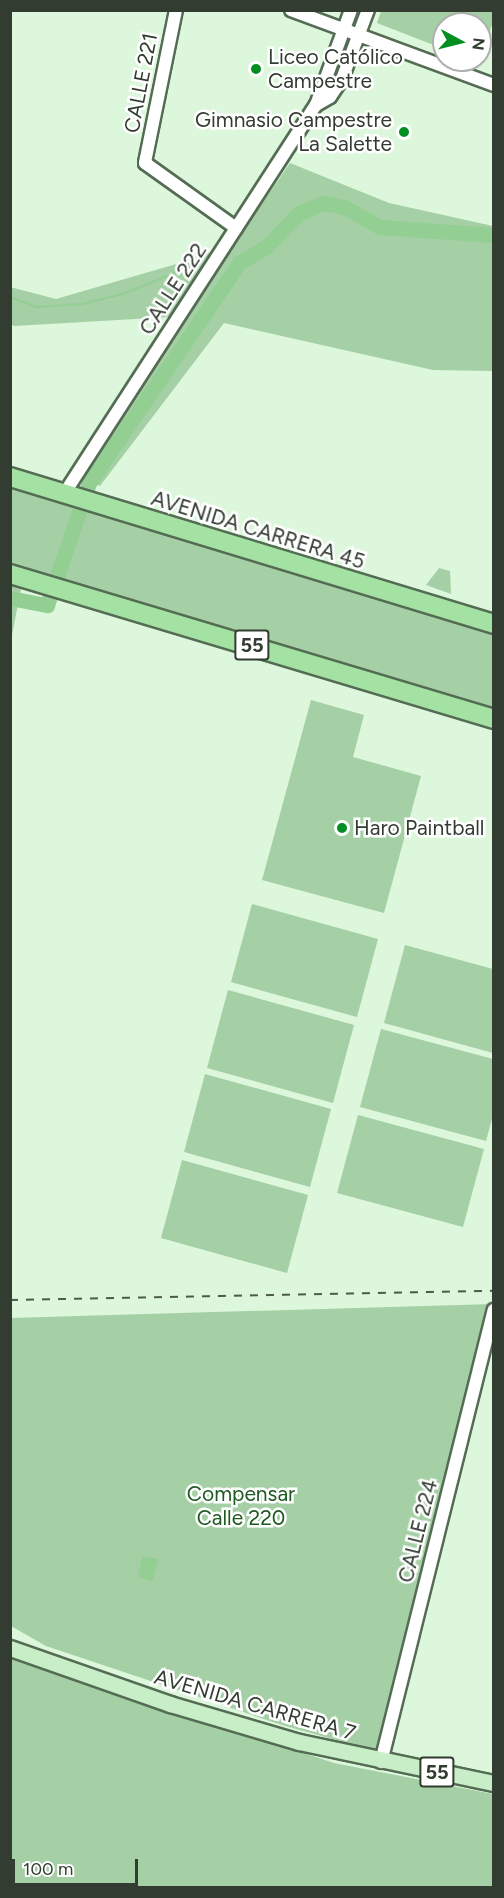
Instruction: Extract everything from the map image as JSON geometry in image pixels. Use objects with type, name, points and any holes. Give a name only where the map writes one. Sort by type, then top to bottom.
[{"type":"highway","name":"AVENIDA CARRERA 45","points":[[10,477],[494,624]]},
{"type":"highway","name":"55","points":[[10,574],[494,719]]},
{"type":"main road","name":"AVENIDA CARRERA 7","points":[[10,1648],[215,1718],[381,1762],[494,1783]]},
{"type":"street","name":"CALLE 221","points":[[176,10],[145,163],[236,228]]},
{"type":"street","points":[[291,10],[494,85]]},
{"type":"street","name":"CALLE 222","points":[[64,494],[316,105],[351,10]]},
{"type":"street","name":"CALLE 222","points":[[316,105],[335,90],[368,10]]},
{"type":"street","name":"CALLE 224","points":[[381,1762],[494,1310]]},
{"type":"green space","points":[[381,11],[493,11],[492,25],[492,12],[432,12],[432,44],[377,23]]},
{"type":"green space","points":[[290,163],[389,203],[493,226],[493,371],[433,370],[224,323],[100,486],[83,478],[187,316],[14,326],[11,324],[10,287],[56,299],[190,260],[235,243]]},
{"type":"green space","points":[[10,483],[493,633],[493,712],[11,565]]},
{"type":"green space","points":[[439,568],[450,571],[451,594],[426,585]]},
{"type":"green space","points":[[10,585],[21,589],[11,640]]},
{"type":"green space","name":"Haro Paintball","points":[[311,700],[364,715],[353,757],[421,776],[384,913],[262,880]]},
{"type":"green space","points":[[252,904],[378,939],[357,1017],[231,982]]},
{"type":"green space","points":[[405,945],[493,969],[493,1053],[384,1023]]},
{"type":"green space","points":[[228,990],[354,1025],[333,1103],[207,1068]]},
{"type":"green space","points":[[381,1029],[493,1059],[493,1115],[486,1141],[360,1107]]},
{"type":"green space","points":[[205,1074],[331,1109],[310,1187],[184,1152]]},
{"type":"green space","points":[[358,1115],[484,1149],[463,1227],[337,1193]]},
{"type":"green space","points":[[182,1160],[308,1195],[287,1273],[161,1238]]},
{"type":"green space","name":"Compensar Calle 220","points":[[493,1304],[379,1752],[282,1725],[46,1646],[11,1626],[10,1318]]},
{"type":"green space","points":[[10,1656],[334,1763],[493,1794],[493,1887],[11,1887]]},
{"type":"shaded area","points":[[142,1556],[158,1559],[153,1581],[138,1577]]},
{"type":"waterway","points":[[10,598],[47,605],[89,483],[239,263],[266,247],[299,213],[323,203],[344,207],[380,227],[494,235]]},
{"type":"waterway","points":[[10,297],[36,307],[82,304],[123,294],[194,265]]},
{"type":"railway","points":[[10,1300],[494,1291]]},
{"type":"place","name":"Liceo Católico Campestre","points":[[256,69]]},
{"type":"place","name":"Gimnasio Campestre La Salette","points":[[404,132]]},
{"type":"place","name":"Haro Paintball","points":[[342,828]]}]
